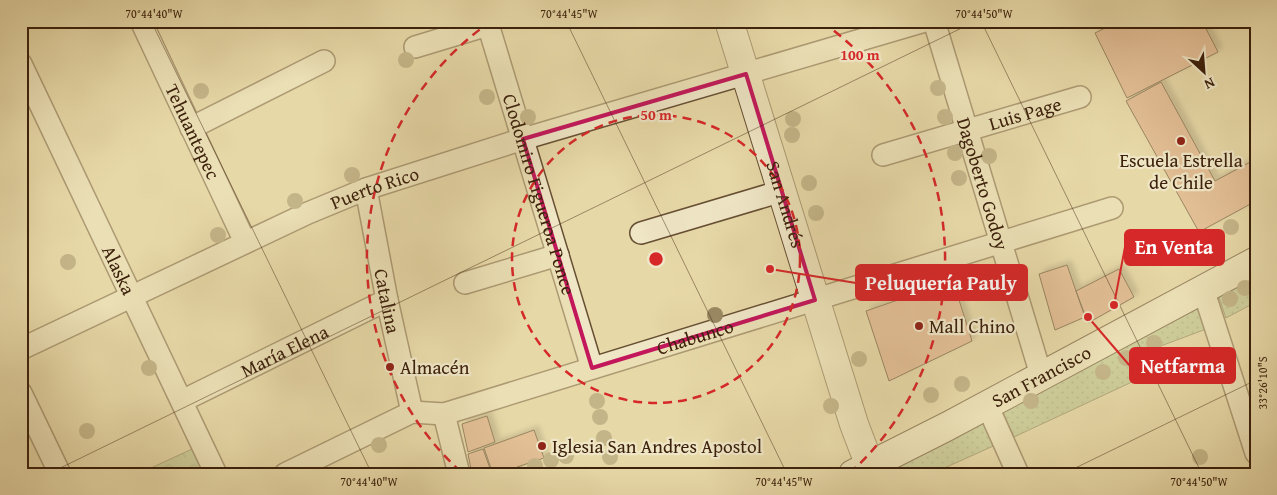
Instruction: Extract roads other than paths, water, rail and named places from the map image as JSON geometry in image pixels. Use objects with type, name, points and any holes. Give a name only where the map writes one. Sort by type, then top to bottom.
[{"type":"street","name":"Tehuantepec","points":[[141,21],[245,242]]},
{"type":"street","name":"San Andrés","points":[[729,21],[854,424],[865,471]]},
{"type":"street","name":"Puerto Rico","points":[[21,349],[245,242],[366,189],[523,139],[925,21]]},
{"type":"street","name":"Dagoberto Godoy","points":[[934,21],[1041,375]]},
{"type":"street","points":[[416,47],[488,23]]},
{"type":"street","name":"Clodomiro Figueroa Ponce","points":[[488,23],[592,368]]},
{"type":"street","points":[[191,128],[324,61]]},
{"type":"street","name":"Alaska","points":[[21,64],[216,474]]},
{"type":"street","name":"Luis Page","points":[[883,155],[1080,97]]},
{"type":"street","name":"Catalina","points":[[366,189],[387,300],[412,412]]},
{"type":"street","points":[[641,233],[782,191]]},
{"type":"street","name":"Chabunco","points":[[285,474],[412,412],[444,414],[1112,208]]},
{"type":"street","points":[[465,283],[558,255]]},
{"type":"street","name":"San Francisco","points":[[865,471],[1256,261]]},
{"type":"street","points":[[1203,289],[1256,453]]},
{"type":"street","name":"María Elena","points":[[182,401],[387,300]]},
{"type":"street","points":[[21,393],[60,474]]},
{"type":"street","points":[[987,405],[1018,474]]},
{"type":"street","points":[[444,414],[459,474]]},
{"type":"place","name":"Escuela Estrella de Chile","points":[[1181,141]]},
{"type":"place","name":"Peluquería Pauly","points":[[770,269]]},
{"type":"place","name":"En Venta","points":[[1114,305]]},
{"type":"place","name":"Netfarma","points":[[1088,317]]},
{"type":"place","name":"Mall Chino","points":[[919,326]]},
{"type":"place","name":"Almacén","points":[[390,367]]},
{"type":"place","name":"Iglesia San Andres Apostol","points":[[542,446]]}]
